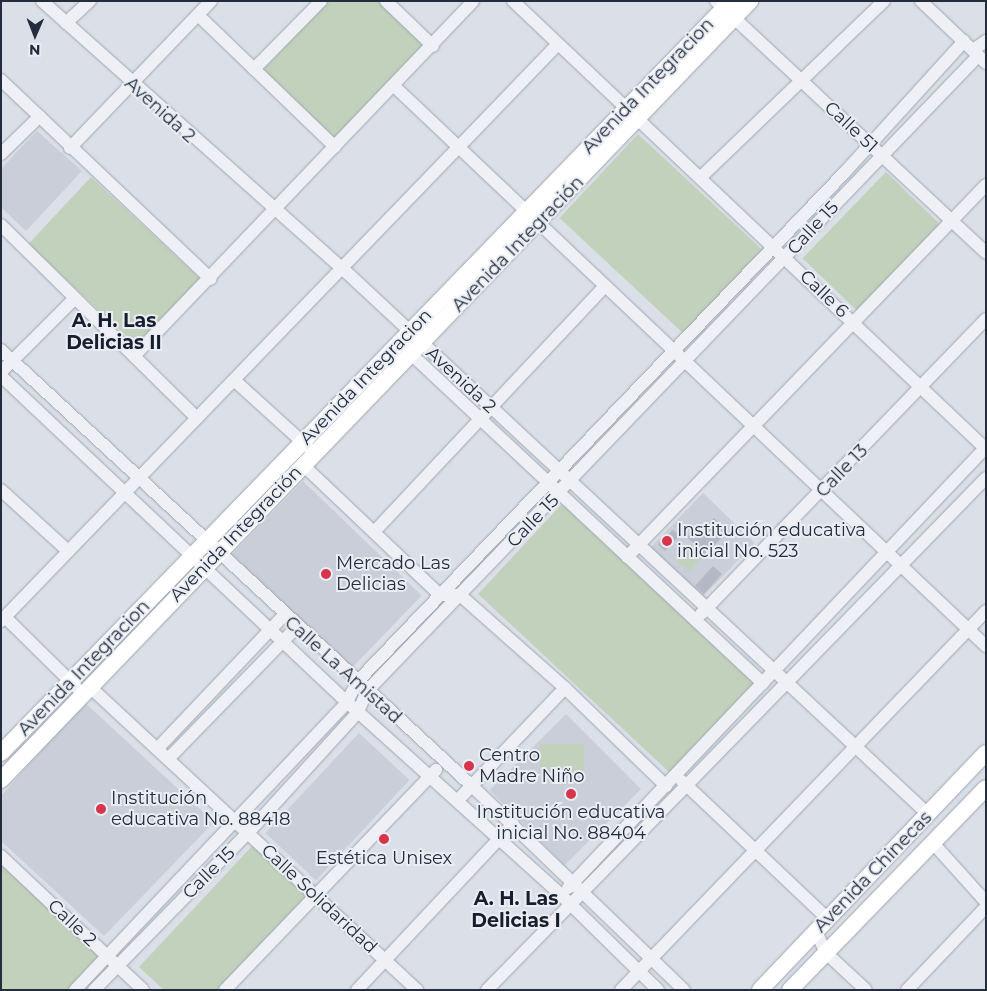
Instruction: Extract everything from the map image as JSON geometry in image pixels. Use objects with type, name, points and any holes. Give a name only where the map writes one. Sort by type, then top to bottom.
[{"type":"main road","points":[[726,7],[750,1]]},
{"type":"main road","name":"Avenida Integracion","points":[[307,454],[414,343],[524,212],[726,7]]},
{"type":"main road","name":"Avenida Integración","points":[[1,780],[86,690],[197,562],[640,119],[726,7]]},
{"type":"main road","name":"Avenida Integracion","points":[[1,754],[71,682],[197,562]]},
{"type":"main road","name":"Avenida Chinecas","points":[[760,990],[986,753]]},
{"type":"main road","name":"Avenida Chinecas","points":[[790,990],[986,788]]},
{"type":"street","name":"Avenida 2","points":[[42,1],[273,211],[342,268],[414,343],[480,419],[763,683]]},
{"type":"street","points":[[66,23],[90,1]]},
{"type":"street","points":[[70,148],[129,82],[211,1]]},
{"type":"street","points":[[254,69],[321,1]]},
{"type":"street","points":[[386,1],[433,46]]},
{"type":"street","points":[[136,354],[211,279],[273,211],[433,46],[473,1]]},
{"type":"street","name":"Calle 6","points":[[513,1],[986,448]]},
{"type":"street","points":[[701,177],[884,1]]},
{"type":"street","points":[[920,1],[975,52]]},
{"type":"street","name":"Calle 51","points":[[726,7],[801,81],[986,253]]},
{"type":"street","points":[[198,15],[335,147]]},
{"type":"street","points":[[75,990],[347,702],[357,682],[560,472],[870,144],[986,41]]},
{"type":"street","points":[[3,619],[558,44]]},
{"type":"street","name":"Calle 15","points":[[94,990],[248,833],[358,712],[367,691],[571,483],[683,361],[786,258],[882,156],[975,52]]},
{"type":"street","points":[[1,80],[40,116],[70,148],[211,279]]},
{"type":"street","points":[[394,86],[524,212],[986,646]]},
{"type":"street","points":[[1,154],[40,116]]},
{"type":"street","points":[[628,557],[753,427],[851,320],[952,223],[986,185]]},
{"type":"street","points":[[1,225],[74,299],[136,354],[197,418]]},
{"type":"street","points":[[374,532],[604,287]]},
{"type":"street","points":[[1,372],[74,299]]},
{"type":"street","name":"Calle 13","points":[[695,620],[822,492],[986,319]]},
{"type":"street","name":"Avenida 2","points":[[414,343],[490,407],[786,685],[928,814]]},
{"type":"street","name":"Calle La Amistad","points":[[1,350],[296,627],[513,824],[684,990]]},
{"type":"street","name":"Calle La Amistad","points":[[1,376],[347,702],[431,775],[571,904],[658,990]]},
{"type":"street","points":[[234,380],[307,454],[374,532],[440,595],[460,595],[565,688],[666,786]]},
{"type":"street","points":[[561,895],[888,554],[986,448]]},
{"type":"street","points":[[487,990],[688,787],[900,565],[986,478]]},
{"type":"street","points":[[1,490],[68,551]]},
{"type":"street","points":[[621,990],[986,611]]},
{"type":"street","points":[[156,749],[284,615]]},
{"type":"street","name":"Calle Solidaridad","points":[[3,619],[71,682],[86,690],[168,759],[416,990]]},
{"type":"street","points":[[168,759],[296,627]]},
{"type":"street","points":[[458,800],[565,688]]},
{"type":"street","points":[[225,990],[444,762]]},
{"type":"street","points":[[677,775],[757,848],[828,919]]},
{"type":"street","points":[[356,990],[513,824]]},
{"type":"street","points":[[933,843],[986,902]]},
{"type":"street","name":"Calle 2","points":[[1,856],[144,990]]},
{"type":"street","points":[[907,990],[986,907]]},
{"type":"street","points":[[816,931],[826,953],[866,990]]},
{"type":"shaded area","points":[[37,131],[82,171],[26,231],[1,207],[1,169]]},
{"type":"shaded area","name":"Mercado Las Delicias","points":[[303,481],[422,596],[351,669],[232,554]]},
{"type":"shaded area","points":[[703,493],[755,543],[703,597],[651,547]]},
{"type":"shaded area","name":"Institución educativa No. 88418","points":[[84,702],[214,822],[104,936],[1,841],[1,796]]},
{"type":"shaded area","points":[[566,714],[641,789],[565,865],[490,790]]},
{"type":"shaded area","points":[[359,733],[409,780],[316,880],[266,833]]},
{"type":"green space","points":[[328,1],[380,1],[428,47],[335,142],[263,70]]},
{"type":"green space","points":[[638,134],[765,252],[686,336],[560,218]]},
{"type":"green space","points":[[886,172],[941,225],[857,311],[803,258]]},
{"type":"green space","points":[[91,177],[202,281],[139,348],[28,244]]},
{"type":"green space","points":[[562,504],[757,686],[673,776],[478,594]]},
{"type":"green space","points":[[692,544],[704,554],[689,572],[677,562]]},
{"type":"green space","points":[[540,744],[584,744],[584,771],[540,771]]},
{"type":"green space","points":[[255,843],[314,898],[225,990],[164,990],[139,967]]},
{"type":"green space","points":[[1,860],[103,954],[69,990],[1,990]]},
{"type":"building","points":[[714,518],[728,531],[705,555],[687,537],[693,531],[698,535]]},
{"type":"building","points":[[673,530],[679,536],[665,551],[658,544]]},
{"type":"building","points":[[713,566],[722,574],[704,594],[695,586]]},
{"type":"place","name":"Institución educativa inicial No. 523","points":[[667,541]]},
{"type":"place","name":"Mercado Las Delicias","points":[[326,574]]},
{"type":"place","name":"Centro Madre Niño","points":[[469,766]]},
{"type":"place","name":"Institución educativa inicial No. 88404","points":[[571,794]]},
{"type":"place","name":"Institución educativa No. 88418","points":[[101,809]]},
{"type":"place","name":"Estética Unisex","points":[[384,839]]},
{"type":"district","name":"A. H. Las Delicias II","points":[[114,332]]},
{"type":"district","name":"A. H. Las Delicias I","points":[[516,910]]}]
